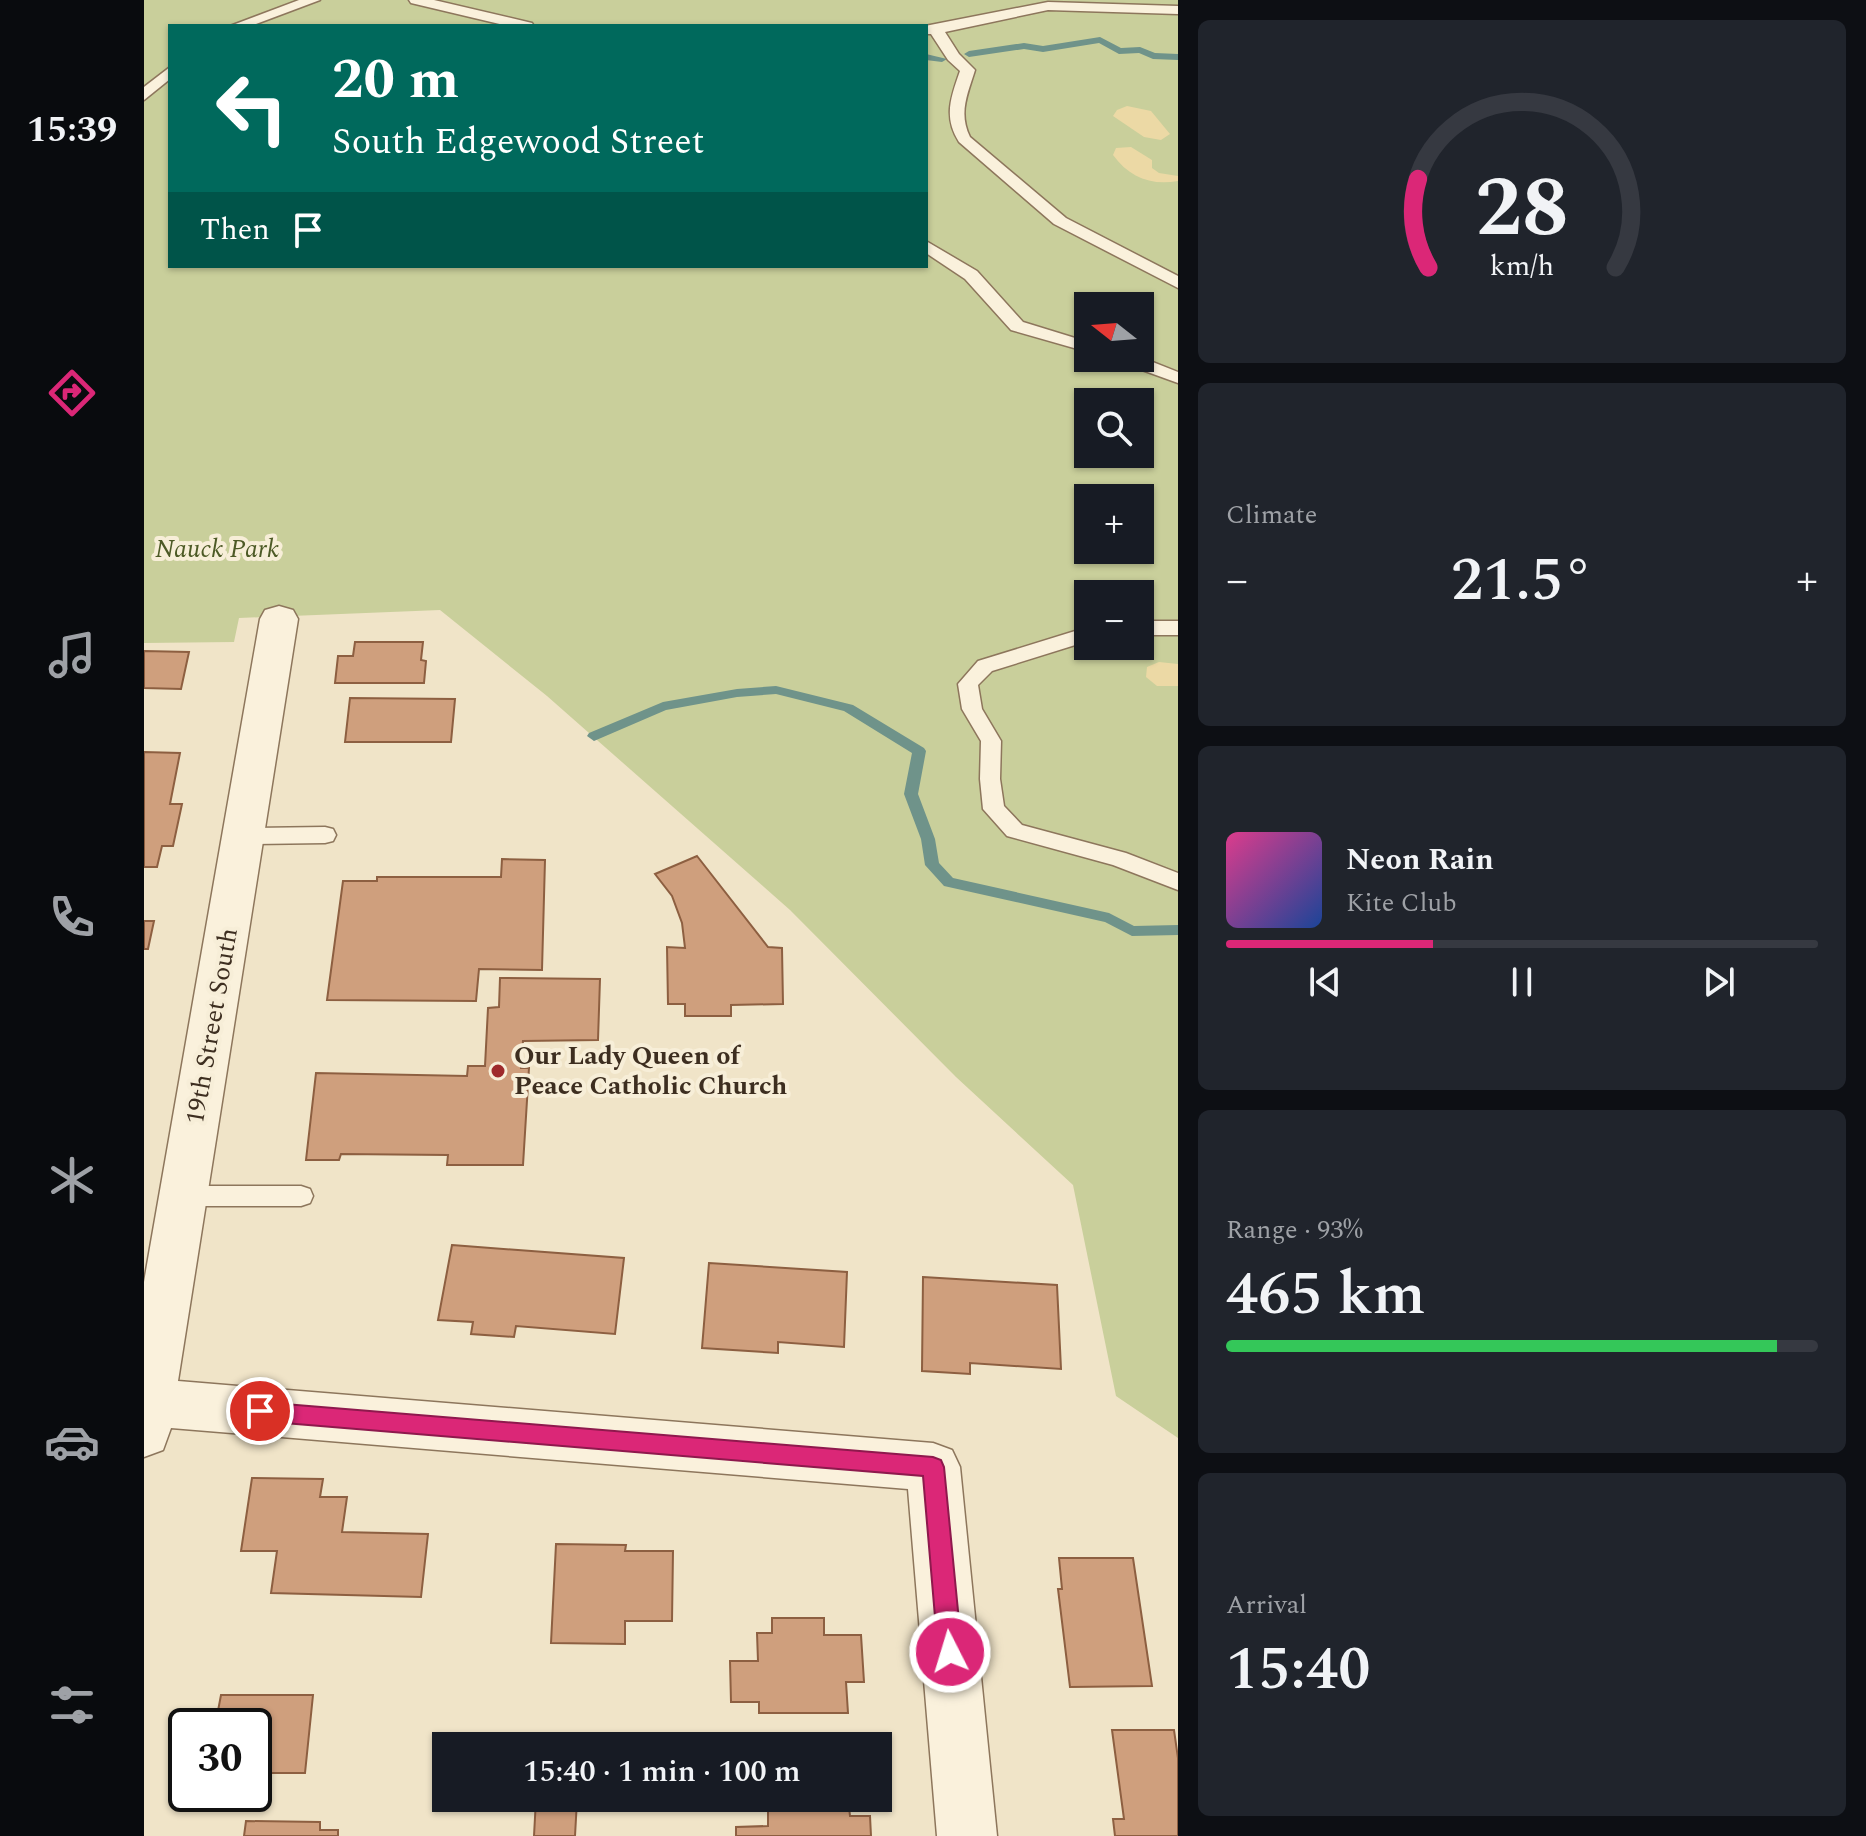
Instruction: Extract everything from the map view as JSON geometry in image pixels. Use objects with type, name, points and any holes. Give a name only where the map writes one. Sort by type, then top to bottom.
[{"type":"street","name":"19th Street South","points":[[146,1412],[279,619]]},
{"type":"street","points":[[146,1412],[933,1467],[967,1836]]},
{"type":"lane","points":[[243,24],[313,0]]},
{"type":"lane","points":[[416,0],[518,24]]},
{"type":"lane","points":[[1178,10],[1135,12],[1045,6],[931,30],[968,70],[955,108],[955,124],[964,139],[1060,221],[1178,283]]},
{"type":"lane","points":[[144,95],[168,73]]},
{"type":"lane","points":[[928,247],[971,275],[1017,326],[1074,343]]},
{"type":"lane","points":[[1154,369],[1178,378]]},
{"type":"lane","points":[[1154,628],[1178,628]]},
{"type":"lane","points":[[1074,638],[985,666],[968,684],[972,709],[991,741],[990,779],[994,809],[1015,831],[1118,859],[1178,882]]},
{"type":"lane","points":[[245,836],[325,835]]},
{"type":"lane","points":[[184,1196],[301,1196]]},
{"type":"green space","name":"Nauck Park","points":[[144,0],[1178,0],[1178,1438],[1116,1396],[1073,1185],[956,1077],[790,910],[547,696],[440,610],[239,618],[234,642],[144,643]]},
{"type":"sand","points":[[1127,106],[1151,111],[1170,134],[1161,140],[1144,137],[1113,116],[1117,110]]},
{"type":"sand","points":[[1131,147],[1152,160],[1152,168],[1159,173],[1178,176],[1178,181],[1150,181],[1126,169],[1113,155],[1116,148]]},
{"type":"sand","points":[[1159,662],[1178,664],[1178,686],[1157,686],[1146,677],[1147,667]]},
{"type":"building","points":[[355,642],[423,642],[421,660],[426,661],[424,683],[335,683],[338,656],[353,656]]},
{"type":"building","points":[[144,651],[189,652],[181,689],[144,688]]},
{"type":"building","points":[[350,698],[455,699],[451,742],[345,742]]},
{"type":"building","points":[[144,752],[180,753],[170,804],[182,804],[173,846],[162,846],[157,867],[144,867]]},
{"type":"building","points":[[697,856],[768,947],[782,948],[783,1004],[731,1005],[731,1016],[685,1016],[685,1004],[668,1004],[667,947],[685,948],[682,923],[672,896],[655,874]]},
{"type":"building","points":[[502,859],[545,860],[542,970],[479,969],[476,1001],[327,1000],[343,881],[377,881],[377,877],[501,877]]},
{"type":"building","points":[[144,921],[154,921],[148,949],[144,949]]},
{"type":"building","name":"Our Lady Queen of Peace Catholic Church","points":[[500,978],[600,979],[598,1040],[523,1041],[521,1068],[529,1068],[523,1165],[447,1165],[448,1155],[341,1154],[339,1160],[306,1160],[316,1073],[467,1076],[468,1066],[485,1066],[488,1008],[499,1007]]},
{"type":"building","points":[[452,1245],[624,1258],[615,1334],[516,1326],[514,1337],[471,1334],[473,1322],[438,1320]]},
{"type":"building","points":[[709,1263],[847,1272],[844,1347],[778,1342],[778,1353],[702,1348]]},
{"type":"building","points":[[923,1277],[1057,1285],[1061,1369],[970,1363],[970,1374],[922,1371]]},
{"type":"building","points":[[252,1478],[323,1479],[320,1497],[347,1497],[342,1532],[428,1534],[421,1597],[271,1593],[277,1551],[241,1551]]},
{"type":"building","points":[[556,1544],[626,1545],[625,1551],[673,1551],[672,1621],[625,1621],[625,1644],[551,1643]]},
{"type":"building","points":[[1059,1558],[1133,1558],[1152,1686],[1070,1687],[1058,1589],[1062,1589]]},
{"type":"building","points":[[772,1618],[824,1618],[824,1635],[861,1635],[864,1682],[846,1682],[848,1713],[759,1713],[759,1702],[731,1702],[730,1661],[758,1661],[757,1633],[772,1633]]},
{"type":"building","points":[[221,1695],[313,1695],[305,1773],[272,1773],[272,1708],[219,1708]]},
{"type":"building","points":[[1112,1730],[1174,1730],[1178,1758],[1178,1836],[1115,1836],[1113,1819],[1124,1819]]},
{"type":"building","points":[[535,1812],[576,1812],[575,1836],[534,1836]]},
{"type":"building","points":[[768,1812],[850,1812],[850,1816],[870,1816],[871,1836],[736,1836],[736,1827],[768,1826]]},
{"type":"building","points":[[246,1821],[320,1822],[320,1830],[338,1830],[338,1836],[244,1836]]},
{"type":"waterway","points":[[969,54],[1024,46],[1043,49],[1100,40],[1119,51],[1140,50],[1153,56],[1178,57]]},
{"type":"waterway","points":[[928,57],[942,59]]},
{"type":"waterway","points":[[594,736],[663,706],[737,693],[776,690],[848,708],[919,751],[911,794],[928,839],[932,865],[949,882],[1109,918],[1132,931],[1178,930]]},
{"type":"place","name":"Our Lady Queen of Peace Catholic Church","points":[[498,1071]]},
{"type":"route","points":[[260,1411],[933,1467],[950,1652]]}]
